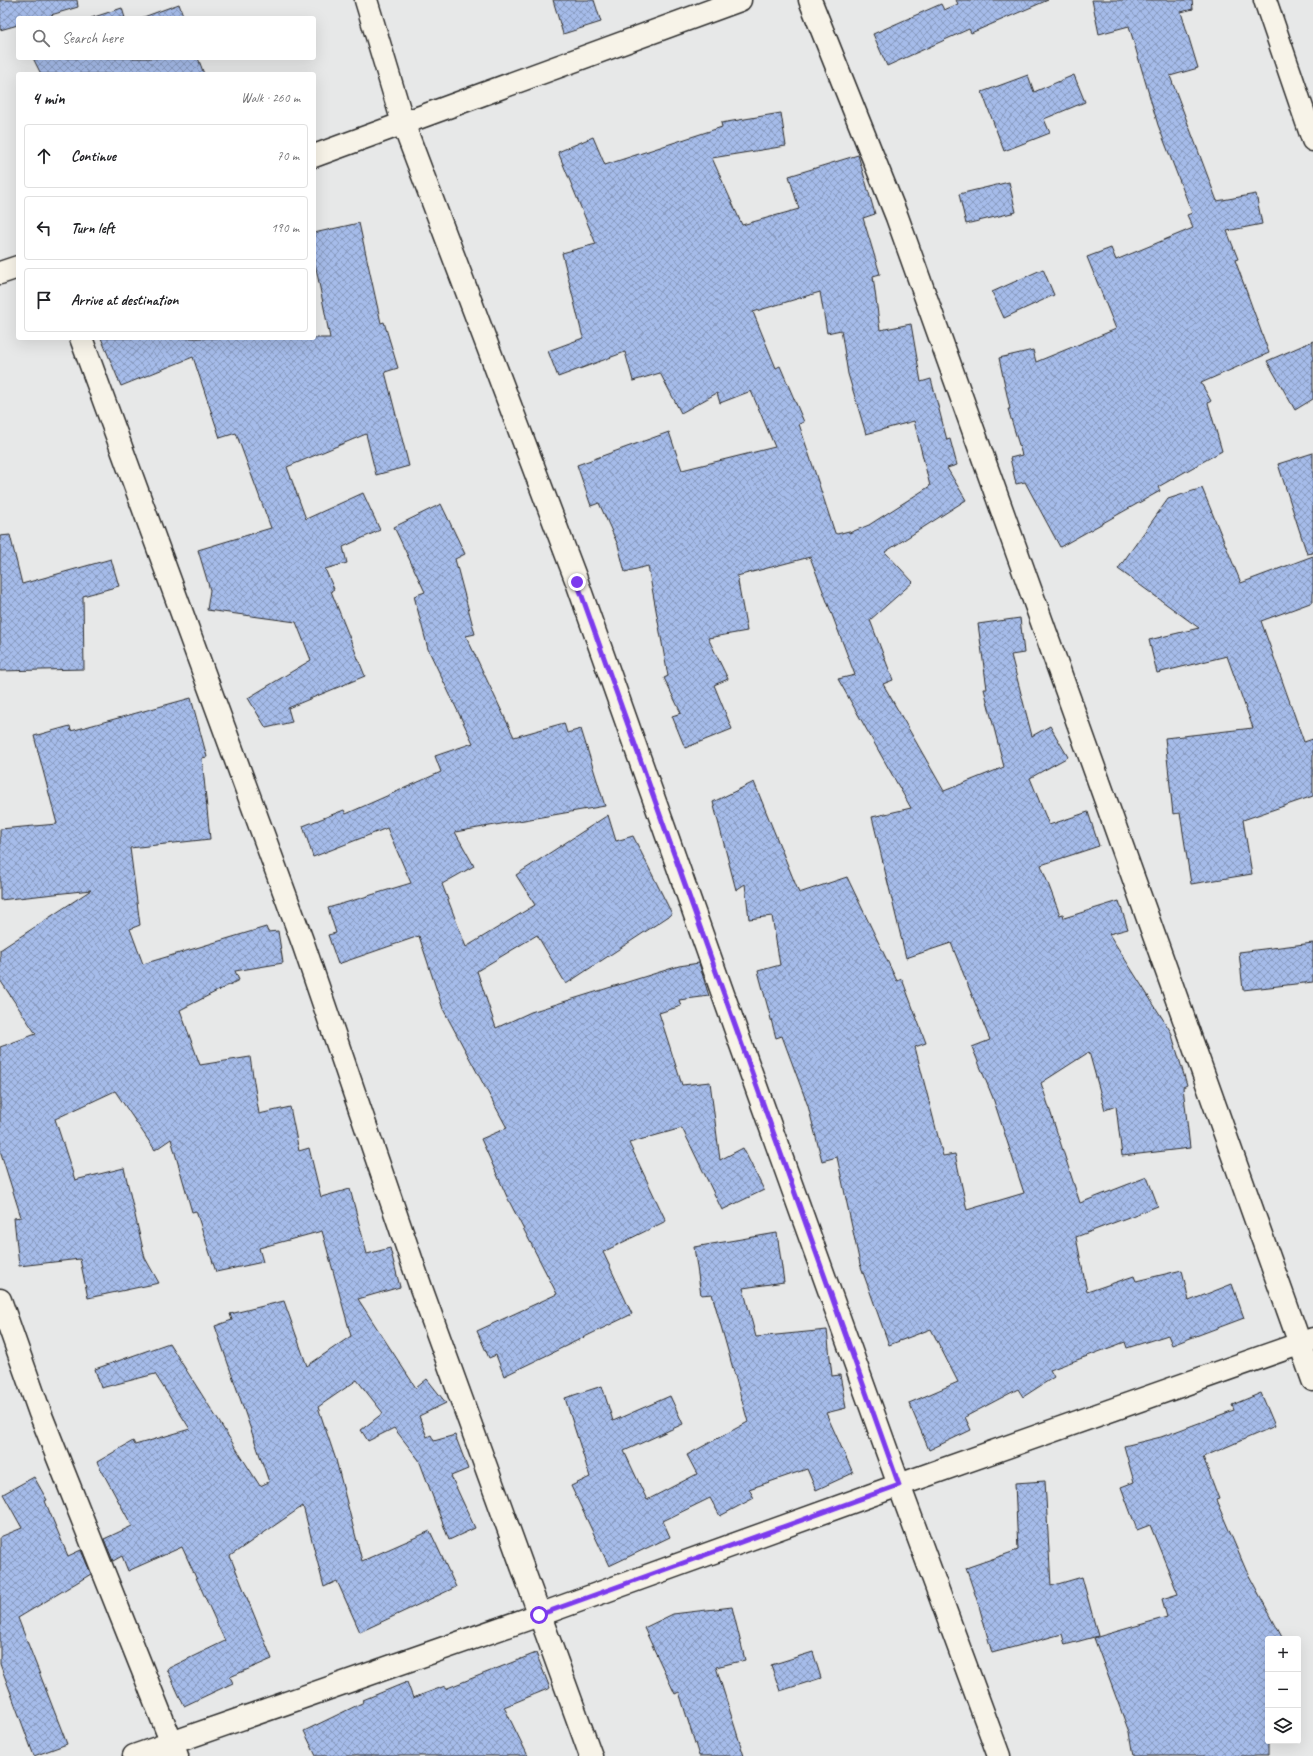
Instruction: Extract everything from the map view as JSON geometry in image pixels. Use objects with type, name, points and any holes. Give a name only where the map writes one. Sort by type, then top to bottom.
[{"type":"street","points":[[366,0],[403,123],[579,589],[899,1485],[999,1756]]},
{"type":"street","points":[[316,155],[740,0]]},
{"type":"street","points":[[810,0],[900,225],[1306,1341],[1313,1380]]},
{"type":"street","points":[[1265,0],[1313,140]]},
{"type":"street","points":[[0,273],[16,268]]},
{"type":"street","points":[[82,340],[304,946],[419,1280],[591,1756]]},
{"type":"street","points":[[0,1300],[40,1413],[174,1749]]},
{"type":"street","points":[[134,1756],[174,1749],[899,1485],[1306,1341]]},
{"type":"building","points":[[0,0],[77,0],[78,7],[51,16],[16,16],[16,26],[0,30]]},
{"type":"building","points":[[553,0],[594,0],[601,22],[563,34]]},
{"type":"building","points":[[956,0],[1048,0],[971,33],[969,29],[887,66],[873,34],[941,4],[944,10],[958,4]]},
{"type":"building","points":[[1092,0],[1192,0],[1193,9],[1181,12],[1198,68],[1170,76],[1217,201],[1256,194],[1262,224],[1227,231],[1238,259],[1235,260],[1269,353],[1201,383],[1211,401],[1208,403],[1222,451],[1158,487],[1160,491],[1060,547],[1025,482],[1016,484],[1010,458],[1022,455],[1008,409],[1010,409],[999,358],[1033,350],[1036,362],[1116,329],[1087,257],[1111,248],[1116,260],[1193,228],[1187,215],[1192,213],[1158,125],[1129,26],[1099,34]]},
{"type":"building","points":[[179,4],[183,16],[146,16]]},
{"type":"building","points":[[122,8],[124,16],[97,16]]},
{"type":"building","points":[[34,60],[199,60],[203,72],[40,72]]},
{"type":"building","points":[[1028,75],[1034,92],[1074,75],[1085,102],[1044,119],[1050,133],[1004,151],[982,92]]},
{"type":"building","points":[[781,113],[786,146],[712,158],[742,225],[799,209],[789,176],[858,155],[875,214],[863,218],[880,274],[873,276],[880,330],[911,324],[921,382],[931,379],[947,440],[950,439],[957,465],[947,468],[966,500],[885,552],[913,582],[870,620],[893,680],[883,684],[944,791],[1004,767],[984,689],[987,689],[978,624],[1020,618],[1024,653],[1011,655],[1032,736],[1050,726],[1068,757],[1030,778],[1049,825],[1088,812],[1099,846],[1041,865],[1060,915],[1063,914],[1064,918],[1119,901],[1128,929],[1109,934],[1171,1032],[1187,1085],[1183,1087],[1190,1148],[1122,1156],[1116,1106],[1105,1110],[1089,1052],[1041,1083],[1080,1203],[1147,1177],[1158,1206],[1076,1237],[1087,1292],[1134,1276],[1136,1281],[1182,1270],[1189,1301],[1232,1284],[1244,1318],[1172,1345],[1168,1335],[1127,1348],[1125,1342],[1050,1370],[1054,1377],[1023,1397],[1018,1389],[965,1417],[971,1430],[929,1450],[909,1403],[958,1382],[931,1329],[889,1345],[860,1264],[837,1157],[822,1161],[808,1106],[782,1036],[776,1038],[758,971],[780,965],[772,916],[749,919],[745,884],[736,890],[713,802],[754,782],[799,893],[847,877],[897,981],[902,979],[926,1043],[915,1047],[943,1156],[955,1154],[967,1210],[1024,1193],[993,1098],[972,1047],[990,1040],[951,943],[906,958],[872,817],[911,808],[838,679],[855,675],[810,557],[737,576],[747,631],[708,638],[728,679],[714,685],[732,729],[685,748],[672,716],[681,713],[664,678],[668,676],[648,566],[625,572],[618,545],[599,503],[591,506],[577,465],[669,432],[682,470],[775,447],[751,391],[720,403],[717,393],[681,413],[660,373],[633,381],[625,352],[558,377],[548,351],[583,338],[562,253],[596,244],[558,152],[593,137],[605,165],[722,127],[721,123]],"holes":[[[820,292],[827,333],[841,330],[848,374],[866,434],[914,421],[930,486],[869,525],[849,533],[849,531],[837,534],[835,533],[799,424],[804,422],[780,366],[776,368],[753,312]]]},
{"type":"building","points":[[1009,182],[1016,212],[966,224],[959,194]]},
{"type":"building","points":[[359,223],[381,323],[384,322],[398,368],[385,372],[409,466],[376,475],[366,434],[287,467],[306,519],[363,493],[380,530],[343,547],[347,563],[325,569],[334,589],[331,591],[365,676],[288,708],[292,722],[266,728],[248,698],[311,660],[296,622],[207,610],[210,590],[198,550],[271,528],[236,433],[220,438],[193,357],[121,386],[102,340],[316,340],[316,338],[330,338],[316,268],[316,233]]},
{"type":"building","points":[[1043,269],[1054,295],[1004,318],[992,292]]},
{"type":"building","points":[[1313,341],[1313,399],[1295,410],[1267,361]]},
{"type":"building","points":[[1313,453],[1313,553],[1307,554],[1278,464]]},
{"type":"building","points":[[1202,488],[1241,583],[1313,556],[1313,602],[1261,621],[1304,742],[1313,739],[1313,796],[1243,820],[1252,874],[1191,884],[1180,813],[1173,814],[1165,738],[1253,728],[1227,656],[1157,673],[1149,640],[1199,628],[1118,569],[1168,499]]},
{"type":"building","points":[[441,504],[465,554],[455,559],[475,634],[466,636],[514,737],[564,723],[567,733],[581,729],[605,806],[455,832],[474,866],[442,884],[466,947],[535,905],[516,875],[608,815],[616,841],[633,836],[672,914],[566,984],[537,935],[477,971],[496,1028],[531,1012],[679,966],[699,963],[709,996],[679,1000],[681,1006],[659,1013],[682,1085],[710,1082],[720,1160],[743,1148],[764,1190],[722,1210],[682,1128],[629,1143],[666,1221],[603,1252],[632,1314],[504,1376],[496,1355],[489,1358],[477,1331],[557,1294],[508,1199],[481,1139],[507,1128],[443,1009],[419,936],[338,964],[328,935],[336,933],[328,908],[411,883],[387,828],[313,857],[303,826],[344,810],[346,814],[441,772],[435,756],[473,743],[428,649],[414,596],[425,592],[394,527]]},
{"type":"building","points":[[10,535],[22,584],[111,559],[119,586],[83,596],[84,669],[0,671],[0,536]]},
{"type":"building","points":[[191,698],[207,757],[202,758],[210,839],[130,848],[140,925],[130,929],[143,964],[266,927],[268,932],[278,931],[283,963],[235,971],[239,980],[180,1010],[200,1065],[250,1057],[259,1114],[290,1107],[299,1151],[309,1148],[321,1197],[350,1189],[367,1254],[390,1248],[400,1287],[358,1299],[416,1388],[427,1379],[446,1403],[419,1416],[427,1437],[431,1435],[434,1441],[455,1435],[468,1469],[451,1476],[475,1528],[449,1540],[419,1460],[394,1428],[368,1441],[361,1430],[383,1413],[357,1380],[318,1407],[336,1460],[362,1561],[430,1531],[456,1587],[360,1632],[337,1581],[324,1587],[303,1506],[230,1556],[272,1659],[230,1677],[233,1683],[184,1706],[167,1669],[225,1641],[182,1547],[128,1571],[122,1556],[113,1561],[104,1539],[132,1526],[97,1462],[133,1441],[135,1445],[190,1429],[155,1374],[101,1388],[95,1369],[169,1343],[260,1486],[269,1482],[215,1326],[232,1320],[230,1314],[284,1301],[307,1366],[351,1336],[322,1231],[259,1248],[263,1262],[216,1272],[196,1211],[192,1212],[171,1139],[155,1150],[115,1091],[55,1119],[75,1180],[124,1168],[145,1258],[159,1283],[88,1298],[80,1259],[19,1266],[14,1218],[21,1217],[0,1150],[0,1047],[36,1034],[0,980],[0,950],[91,890],[0,900],[0,829],[57,824],[34,736],[70,726],[71,731]]},
{"type":"building","points":[[1313,943],[1313,982],[1243,990],[1239,952]]},
{"type":"building","points":[[777,1233],[784,1282],[743,1288],[756,1337],[827,1330],[832,1376],[840,1375],[846,1408],[826,1413],[853,1473],[816,1490],[807,1469],[749,1489],[754,1498],[720,1516],[710,1498],[663,1521],[670,1537],[609,1566],[571,1486],[590,1477],[565,1398],[602,1386],[613,1421],[670,1396],[683,1424],[624,1451],[647,1500],[697,1474],[687,1455],[748,1422],[712,1294],[701,1295],[694,1247]]},
{"type":"building","points":[[1261,1393],[1275,1426],[1203,1457],[1219,1499],[1216,1500],[1246,1570],[1281,1636],[1265,1636],[1265,1744],[1268,1744],[1268,1756],[1133,1756],[1129,1732],[1094,1638],[1167,1617],[1162,1599],[1178,1594],[1150,1525],[1137,1530],[1121,1487],[1134,1482],[1124,1446],[1161,1437],[1234,1410],[1232,1405]]},
{"type":"building","points":[[34,1477],[47,1500],[45,1501],[68,1556],[81,1550],[91,1574],[18,1618],[67,1744],[34,1756],[0,1664],[0,1537],[22,1528],[3,1494]]},
{"type":"building","points":[[1045,1481],[1051,1586],[1082,1577],[1098,1636],[1065,1645],[1062,1634],[992,1653],[979,1606],[966,1568],[1018,1550],[1015,1483]]},
{"type":"building","points":[[732,1607],[745,1660],[716,1667],[744,1756],[699,1756],[679,1692],[675,1694],[644,1628],[673,1614]]},
{"type":"building","points":[[813,1652],[821,1678],[780,1691],[771,1665]]},
{"type":"building","points":[[536,1653],[550,1688],[504,1707],[528,1756],[316,1756],[304,1731],[364,1702],[363,1700],[407,1682],[413,1698],[445,1686],[445,1689]]},
{"type":"route","points":[[539,1615],[899,1485],[577,582]]}]
